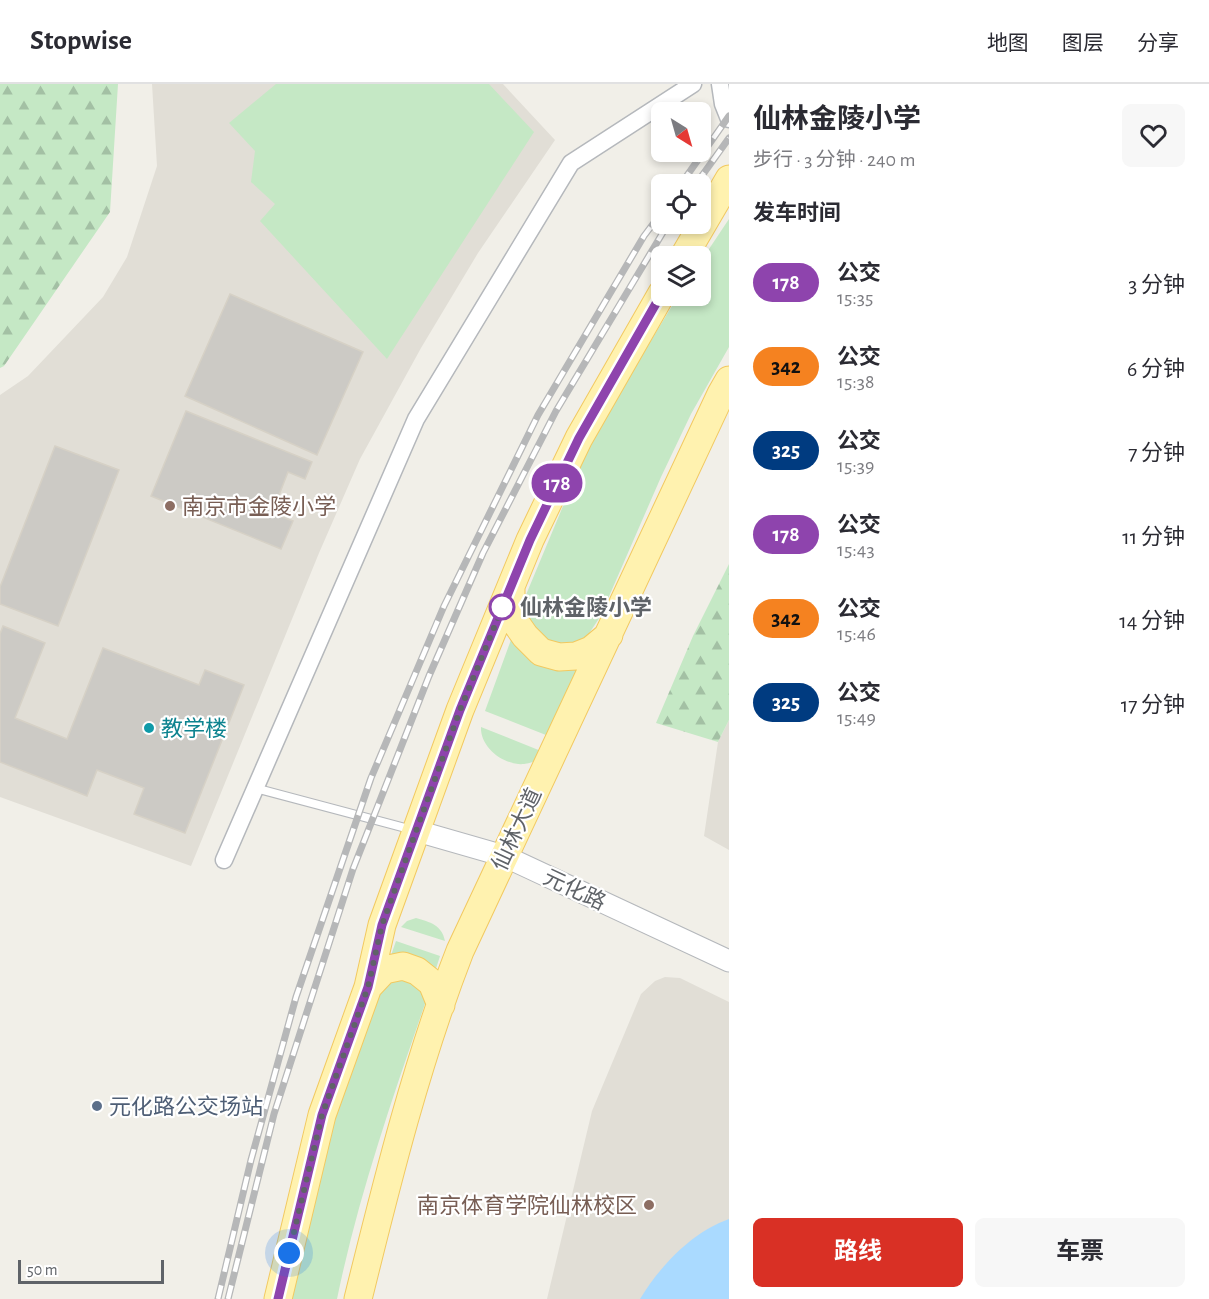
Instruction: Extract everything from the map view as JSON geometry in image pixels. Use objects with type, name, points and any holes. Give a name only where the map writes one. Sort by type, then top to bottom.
[{"type":"main road","points":[[690,246],[729,179]]},
{"type":"main road","points":[[278,1299],[322,1115],[368,987],[382,925],[460,710],[530,540],[579,438],[655,306]]},
{"type":"main road","name":"仙林大道","points":[[358,1299],[399,1135],[460,951],[729,380]]},
{"type":"main road","points":[[512,585],[511,616],[525,636],[541,652],[559,657],[576,656],[591,650],[609,635]]},
{"type":"main road","points":[[368,987],[384,970],[403,966],[417,970],[432,983],[441,1005]]},
{"type":"street","points":[[224,860],[416,419],[571,163],[693,84]]},
{"type":"street","points":[[720,84],[723,104],[729,120]]},
{"type":"street","name":"元化路","points":[[417,831],[504,856],[729,961]]},
{"type":"lane","points":[[255,788],[417,831]]},
{"type":"shaded area","name":"南京市金陵小学","points":[[152,84],[503,84],[555,140],[478,253],[421,348],[360,459],[319,553],[191,866],[0,797],[0,395],[28,376],[103,297],[127,257],[157,166]]},
{"type":"shaded area","points":[[729,720],[729,850],[704,836],[718,742]]},
{"type":"shaded area","name":"南京体育学院仙林校区","points":[[665,977],[680,978],[729,1002],[729,1299],[547,1299],[592,1111],[641,994],[655,981]]},
{"type":"green space","points":[[0,84],[118,84],[110,212],[4,366],[0,368]]},
{"type":"green space","points":[[276,84],[489,84],[534,132],[387,359],[260,221],[275,204],[251,182],[255,151],[229,123]]},
{"type":"green space","points":[[729,219],[729,347],[691,414],[600,617],[588,635],[576,643],[551,643],[524,618],[523,602],[581,463],[601,423],[672,306],[711,306],[711,246]]},
{"type":"green space","points":[[729,564],[729,720],[718,742],[656,723],[693,636]]},
{"type":"green space","points":[[512,637],[579,663],[551,737],[485,711]]},
{"type":"green space","points":[[481,727],[546,753],[527,763],[509,762],[489,748],[482,735]]},
{"type":"green space","points":[[416,918],[438,928],[445,941],[401,927],[407,921]]},
{"type":"green space","points":[[396,941],[440,956],[434,975],[389,961]]},
{"type":"green space","points":[[413,976],[426,1001],[365,1186],[337,1299],[287,1299],[304,1228],[348,1072],[376,993],[389,977]]},
{"type":"water","points":[[729,1219],[729,1299],[640,1299],[657,1274],[690,1241],[702,1232]]},
{"type":"building","points":[[230,294],[363,352],[317,455],[185,396]]},
{"type":"building","points":[[186,411],[312,462],[305,479],[288,472],[272,513],[293,521],[281,549],[151,496]]},
{"type":"building","points":[[55,446],[119,470],[58,626],[0,604],[0,587]]},
{"type":"building","name":"教学楼","points":[[3,626],[45,643],[15,718],[67,739],[103,648],[199,685],[205,670],[244,685],[185,833],[134,814],[144,788],[97,770],[87,796],[0,762],[0,634]]},
{"type":"railway","points":[[688,174],[729,116]]},
{"type":"railway","points":[[703,174],[729,138]]},
{"type":"railway","points":[[218,1299],[251,1160],[296,997],[371,778],[444,606],[538,415],[651,227]]},
{"type":"railway","points":[[228,1299],[274,1114],[353,869],[429,676],[483,553],[556,411],[662,234]]},
{"type":"bus line","name":"178","points":[[278,1299],[322,1115],[368,987],[382,925],[460,710],[530,540],[579,438],[654,306]]},
{"type":"place","name":"南京市金陵小学","points":[[170,506]]},
{"type":"place","name":"仙林金陵小学","points":[[502,607]]},
{"type":"place","name":"教学楼","points":[[149,728]]},
{"type":"place","name":"元化路公交场站","points":[[97,1106]]},
{"type":"place","name":"南京体育学院仙林校区","points":[[649,1205]]},
{"type":"route","points":[[289,1253],[322,1115],[368,987],[382,925],[460,710],[502,607]]}]
